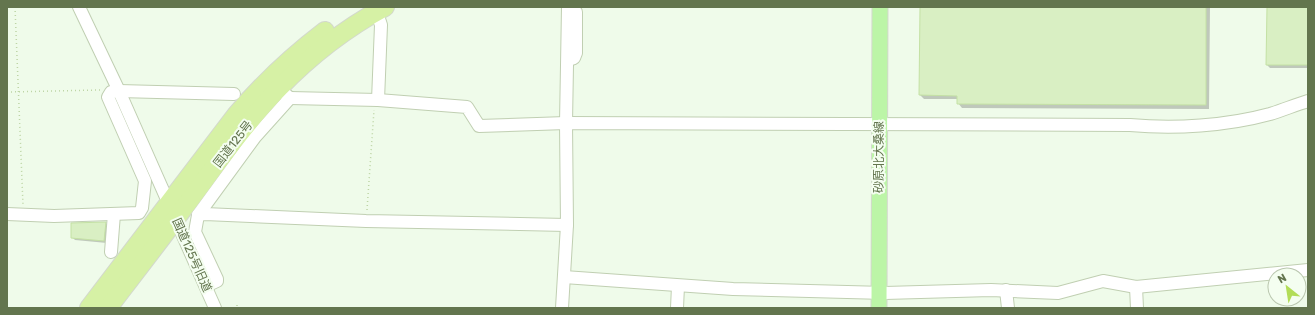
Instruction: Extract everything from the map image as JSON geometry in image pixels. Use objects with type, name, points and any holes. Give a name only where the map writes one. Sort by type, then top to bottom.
[{"type":"highway","name":"国道125号","points":[[108,308],[238,136],[284,93],[316,54],[373,9]]},
{"type":"highway","name":"国道125号","points":[[89,308],[169,202],[253,95],[281,66],[330,27],[373,9]]},
{"type":"main road","name":"砂原北大桑線","points":[[879,308],[880,7]]},
{"type":"street","name":"国道125号旧道","points":[[78,7],[115,92],[169,202],[215,308]]},
{"type":"street","points":[[562,308],[567,225],[566,74],[568,60],[568,7]]},
{"type":"street","points":[[568,60],[574,58],[576,53],[576,7]]},
{"type":"street","points":[[373,9],[381,26],[376,100]]},
{"type":"street","points":[[7,214],[54,216],[139,213],[142,208],[145,181],[108,97],[115,92],[234,94]]},
{"type":"street","points":[[206,286],[217,281],[217,279],[195,232],[198,215],[284,93],[466,107],[480,126],[566,123],[1130,126],[1160,128],[1218,124],[1269,114],[1308,101]]},
{"type":"street","points":[[111,252],[114,214]]},
{"type":"street","points":[[198,215],[290,217],[366,221],[567,225]]},
{"type":"street","points":[[564,277],[733,289],[879,293],[1006,290],[1058,293],[1104,281],[1136,287],[1308,270]]},
{"type":"street","points":[[677,308],[678,286]]},
{"type":"street","points":[[1136,287],[1137,308]]},
{"type":"street","points":[[1006,290],[1008,308]]},
{"type":"path","points":[[15,7],[23,215]]},
{"type":"path","points":[[7,92],[100,90],[115,92]]},
{"type":"path","points":[[366,221],[376,100]]},
{"type":"building","points":[[920,7],[1206,7],[1206,105],[957,104],[957,96],[919,95]]},
{"type":"building","points":[[1267,7],[1308,7],[1308,65],[1266,65]]},
{"type":"building","points":[[106,222],[104,241],[71,238],[71,223]]}]
